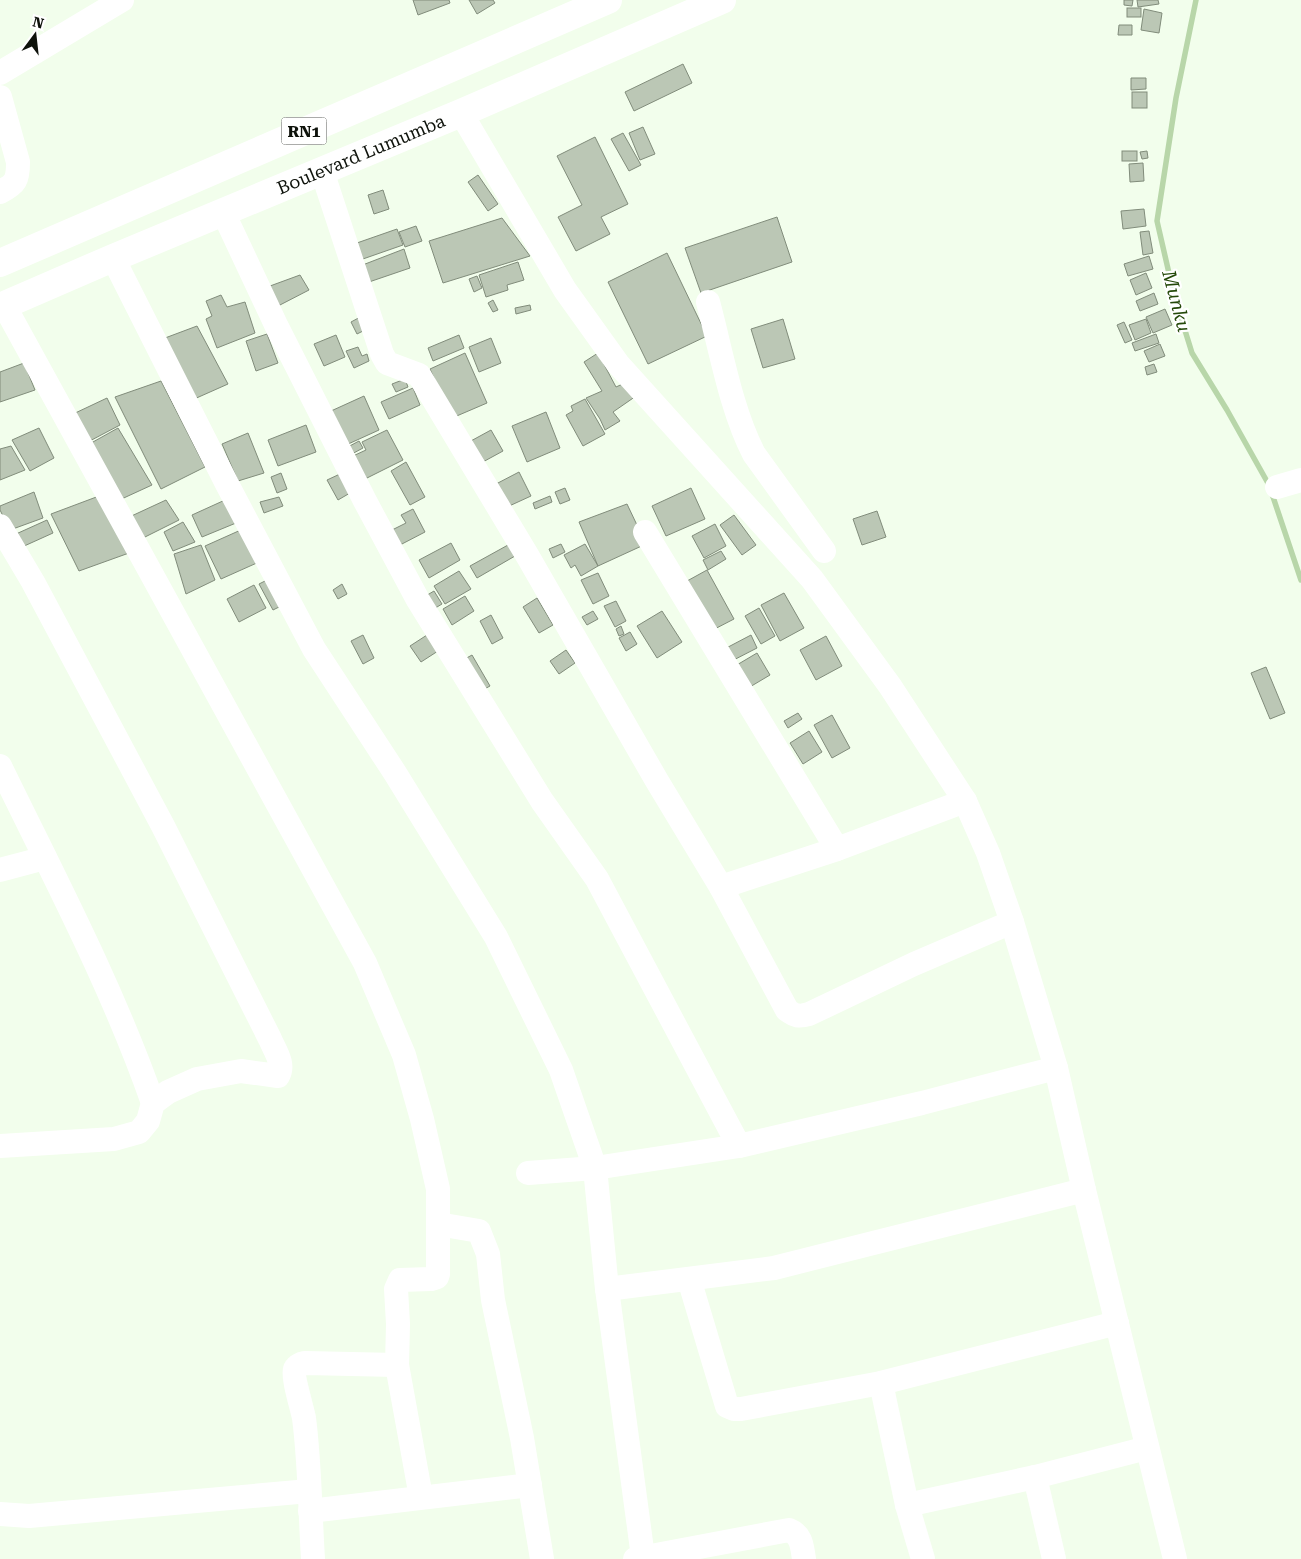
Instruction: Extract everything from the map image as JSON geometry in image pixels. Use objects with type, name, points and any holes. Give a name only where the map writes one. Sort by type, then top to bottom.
[{"type":"highway","name":"RN1","points":[[0,263],[608,0]]},
{"type":"highway","name":"Boulevard Lumumba","points":[[2,306],[461,113],[722,0]]},
{"type":"street","points":[[0,73],[122,0]]},
{"type":"street","points":[[0,97],[18,162],[18,174],[15,183],[0,192]]},
{"type":"street","points":[[461,113],[565,290],[618,364],[812,579],[890,686],[965,801],[988,853],[1012,922],[1056,1068],[1084,1190],[1175,1559]]},
{"type":"street","points":[[322,171],[382,354],[387,364],[419,375],[527,555],[720,887],[787,1010],[794,1016],[809,1014],[914,964],[1012,922]]},
{"type":"street","points":[[223,212],[277,327],[365,501],[418,600],[542,801],[597,879],[739,1146]]},
{"type":"street","points":[[114,258],[227,484],[314,649],[396,773],[496,937],[561,1070],[595,1168],[606,1289],[639,1558],[687,1555],[789,1530],[795,1532],[800,1539],[804,1559]]},
{"type":"street","points":[[708,302],[737,412],[747,440],[824,551]]},
{"type":"street","points":[[2,306],[365,963],[404,1055],[422,1119],[438,1189],[438,1270],[436,1277],[431,1279],[404,1279],[398,1283],[396,1289],[398,1324],[397,1365],[421,1498]]},
{"type":"street","points":[[736,493],[767,471]]},
{"type":"street","points":[[1277,487],[1301,480]]},
{"type":"street","points":[[756,516],[785,496]]},
{"type":"street","points":[[0,526],[33,582],[163,826],[280,1061],[281,1071],[278,1076],[241,1071],[197,1079],[168,1092],[153,1103]]},
{"type":"street","points":[[645,532],[837,849]]},
{"type":"street","points":[[0,766],[97,963],[135,1051],[153,1103],[148,1121],[139,1132],[114,1139],[0,1146]]},
{"type":"street","points":[[720,887],[837,849],[965,801]]},
{"type":"street","points":[[0,870],[45,858]]},
{"type":"street","points":[[528,1173],[595,1168],[739,1146],[922,1103],[1056,1068]]},
{"type":"street","points":[[606,1289],[774,1268],[1084,1190]]},
{"type":"street","points":[[438,1224],[479,1231],[485,1242],[493,1300],[522,1438],[542,1559]]},
{"type":"street","points":[[689,1279],[727,1406],[734,1409],[880,1383],[1117,1323]]},
{"type":"street","points":[[313,1559],[307,1440],[295,1369],[305,1364],[397,1365]]},
{"type":"street","points":[[880,1383],[908,1505],[923,1559]]},
{"type":"street","points":[[908,1505],[1035,1477],[1147,1448]]},
{"type":"street","points":[[1035,1477],[1054,1559]]},
{"type":"street","points":[[0,1514],[29,1516],[309,1501],[421,1498],[530,1485]]},
{"type":"building","points":[[413,0],[449,0],[450,3],[418,15]]},
{"type":"building","points":[[469,0],[493,0],[495,3],[477,14]]},
{"type":"building","points":[[1124,0],[1133,0],[1132,6],[1124,5]]},
{"type":"building","points":[[1137,0],[1158,0],[1159,4],[1138,7]]},
{"type":"building","points":[[1127,8],[1141,8],[1141,17],[1127,17]]},
{"type":"building","points":[[1144,9],[1162,13],[1159,33],[1141,30]]},
{"type":"building","points":[[1119,25],[1132,25],[1132,35],[1118,35]]},
{"type":"building","points":[[683,64],[692,83],[634,111],[625,92]]},
{"type":"building","points":[[1131,78],[1146,78],[1146,89],[1131,90]]},
{"type":"building","points":[[1132,92],[1147,92],[1147,108],[1132,108]]},
{"type":"building","points":[[643,127],[655,154],[640,160],[629,133]]},
{"type":"building","points":[[623,133],[641,165],[629,171],[611,139]]},
{"type":"building","points":[[595,137],[628,204],[601,217],[610,234],[576,251],[558,217],[582,205],[557,156]]},
{"type":"building","points":[[1122,151],[1137,151],[1137,161],[1122,161]]},
{"type":"building","points":[[1147,151],[1148,158],[1142,159],[1140,152]]},
{"type":"building","points":[[1143,163],[1144,181],[1130,182],[1129,164]]},
{"type":"building","points":[[478,175],[498,204],[488,211],[468,182]]},
{"type":"building","points":[[383,190],[389,209],[374,214],[368,195]]},
{"type":"building","points":[[1144,209],[1146,226],[1123,229],[1121,211]]},
{"type":"building","points":[[777,217],[792,262],[701,293],[685,248]]},
{"type":"building","points":[[502,218],[530,256],[443,283],[429,241]]},
{"type":"building","points":[[416,226],[422,241],[405,247],[399,232]]},
{"type":"building","points":[[397,229],[403,245],[360,260],[354,244]]},
{"type":"building","points":[[1149,231],[1153,253],[1143,255],[1140,232]]},
{"type":"building","points":[[404,249],[410,268],[366,283],[360,266]]},
{"type":"building","points":[[667,253],[707,336],[648,364],[608,282]]},
{"type":"building","points":[[1149,256],[1153,269],[1128,276],[1124,264]]},
{"type":"building","points":[[518,262],[524,280],[507,285],[508,290],[486,297],[479,275]]},
{"type":"building","points":[[1146,273],[1152,288],[1136,295],[1130,280]]},
{"type":"building","points":[[300,275],[309,290],[278,306],[270,286]]},
{"type":"building","points":[[477,276],[482,288],[474,292],[469,279]]},
{"type":"building","points":[[1154,293],[1158,304],[1140,311],[1136,301]]},
{"type":"building","points":[[221,295],[227,307],[245,302],[255,333],[217,348],[206,319],[212,316],[206,301]]},
{"type":"building","points":[[493,300],[498,310],[493,312],[488,303]]},
{"type":"building","points":[[530,305],[531,310],[516,314],[515,308]]},
{"type":"building","points":[[1165,309],[1172,325],[1153,333],[1146,317]]},
{"type":"building","points":[[364,315],[371,327],[357,334],[351,322]]},
{"type":"building","points":[[783,319],[795,359],[763,368],[751,329]]},
{"type":"building","points":[[1146,319],[1151,333],[1135,340],[1129,325]]},
{"type":"building","points":[[1124,322],[1132,340],[1125,343],[1117,325]]},
{"type":"building","points":[[197,326],[228,384],[192,400],[165,338]]},
{"type":"building","points":[[267,334],[278,363],[256,371],[246,341]]},
{"type":"building","points":[[1156,334],[1159,343],[1135,351],[1132,343]]},
{"type":"building","points":[[336,335],[345,357],[324,366],[314,344]]},
{"type":"building","points":[[459,335],[464,348],[433,361],[428,348]]},
{"type":"building","points":[[491,338],[501,363],[479,372],[469,347]]},
{"type":"building","points":[[1160,344],[1165,356],[1149,362],[1144,351]]},
{"type":"building","points":[[358,347],[362,356],[367,354],[369,361],[354,368],[346,351]]},
{"type":"building","points":[[465,353],[487,403],[452,418],[430,369]]},
{"type":"building","points":[[598,353],[616,387],[627,382],[639,394],[613,412],[620,421],[605,430],[586,398],[602,391],[584,362]]},
{"type":"building","points":[[24,363],[35,390],[0,402],[0,372]]},
{"type":"building","points":[[1154,364],[1157,372],[1147,375],[1145,367]]},
{"type":"building","points":[[405,379],[408,387],[396,392],[392,384]]},
{"type":"building","points":[[161,381],[205,467],[161,489],[115,397]]},
{"type":"building","points":[[413,388],[420,405],[389,419],[381,402]]},
{"type":"building","points":[[364,396],[379,430],[346,445],[331,411]]},
{"type":"building","points":[[107,398],[120,425],[86,443],[71,415]]},
{"type":"building","points":[[585,399],[605,434],[583,446],[566,415],[573,411],[571,406]]},
{"type":"building","points":[[546,412],[560,448],[527,462],[512,426]]},
{"type":"building","points":[[306,425],[316,452],[278,466],[268,440]]},
{"type":"building","points":[[39,428],[54,458],[30,471],[12,440]]},
{"type":"building","points":[[118,428],[152,485],[115,502],[84,447]]},
{"type":"building","points":[[387,430],[403,460],[365,479],[353,456],[366,450],[362,442]]},
{"type":"building","points":[[491,430],[503,451],[481,463],[469,442]]},
{"type":"building","points":[[248,433],[264,473],[238,481],[222,444]]},
{"type":"building","points":[[359,441],[363,448],[350,455],[346,448]]},
{"type":"building","points":[[11,446],[25,470],[0,480],[0,449]]},
{"type":"building","points":[[406,462],[425,497],[410,505],[391,471]]},
{"type":"building","points":[[519,472],[531,496],[507,507],[496,484]]},
{"type":"building","points":[[281,473],[287,489],[277,493],[271,477]]},
{"type":"building","points":[[340,474],[350,493],[338,500],[327,480]]},
{"type":"building","points":[[565,488],[570,500],[560,504],[555,492]]},
{"type":"building","points":[[691,488],[705,519],[666,536],[652,506]]},
{"type":"building","points":[[34,492],[43,518],[10,530],[0,510],[0,506]]},
{"type":"building","points":[[99,496],[129,553],[79,571],[51,514]]},
{"type":"building","points":[[550,496],[552,502],[535,509],[533,503]]},
{"type":"building","points":[[279,497],[283,506],[264,513],[260,502]]},
{"type":"building","points":[[166,500],[179,520],[137,541],[125,519]]},
{"type":"building","points":[[225,500],[236,523],[202,537],[192,515]]},
{"type":"building","points":[[627,504],[646,544],[598,566],[579,522]]},
{"type":"building","points":[[413,509],[425,532],[400,545],[392,530],[406,523],[401,515]]},
{"type":"building","points":[[877,511],[886,537],[862,545],[853,519]]},
{"type":"building","points":[[734,515],[756,545],[742,555],[720,525]]},
{"type":"building","points":[[47,520],[53,533],[22,547],[16,534]]},
{"type":"building","points":[[183,522],[195,542],[173,551],[164,532]]},
{"type":"building","points":[[715,524],[726,546],[704,558],[692,536]]},
{"type":"building","points":[[243,529],[259,562],[221,579],[205,546]]},
{"type":"building","points":[[451,543],[460,560],[429,578],[419,560]]},
{"type":"building","points":[[561,544],[565,552],[553,558],[549,549]]},
{"type":"building","points":[[585,544],[598,566],[581,576],[575,565],[571,568],[564,555]]},
{"type":"building","points":[[201,545],[215,580],[186,594],[174,554]]},
{"type":"building","points":[[508,545],[515,556],[477,578],[470,566]]},
{"type":"building","points":[[721,551],[726,559],[708,570],[703,560]]},
{"type":"building","points":[[707,570],[734,619],[705,634],[678,586]]},
{"type":"building","points":[[459,571],[471,589],[445,604],[434,586]]},
{"type":"building","points":[[598,573],[609,596],[593,604],[581,580]]},
{"type":"building","points":[[269,579],[283,605],[273,610],[259,584]]},
{"type":"building","points":[[342,584],[347,594],[338,599],[333,590]]},
{"type":"building","points":[[254,585],[266,608],[239,622],[227,599]]},
{"type":"building","points":[[434,591],[442,604],[432,610],[424,597]]},
{"type":"building","points":[[784,593],[804,628],[780,641],[761,605]]},
{"type":"building","points":[[465,596],[474,611],[452,625],[443,609]]},
{"type":"building","points":[[537,598],[553,625],[539,633],[523,607]]},
{"type":"building","points":[[616,601],[626,621],[615,627],[604,606]]},
{"type":"building","points":[[759,608],[775,636],[761,644],[745,616]]},
{"type":"building","points":[[593,611],[598,619],[587,625],[582,617]]},
{"type":"building","points":[[662,611],[682,642],[657,658],[637,626]]},
{"type":"building","points":[[491,615],[503,638],[492,644],[480,621]]},
{"type":"building","points":[[621,626],[624,634],[619,636],[616,629]]},
{"type":"building","points":[[630,632],[637,644],[626,651],[619,638]]},
{"type":"building","points":[[363,635],[374,658],[363,664],[351,641]]},
{"type":"building","points":[[427,635],[438,651],[421,662],[410,646]]},
{"type":"building","points":[[751,635],[757,648],[720,667],[713,655]]},
{"type":"building","points":[[826,636],[842,666],[816,680],[800,650]]},
{"type":"building","points":[[566,650],[575,663],[559,674],[550,661]]},
{"type":"building","points":[[757,653],[770,675],[738,694],[725,672]]},
{"type":"building","points":[[472,655],[490,686],[481,691],[463,660]]},
{"type":"building","points":[[1266,667],[1285,713],[1270,719],[1251,673]]},
{"type":"building","points":[[798,713],[802,719],[788,728],[784,721]]},
{"type":"building","points":[[832,715],[850,748],[832,758],[814,725]]},
{"type":"building","points":[[809,731],[822,752],[803,764],[790,743]]},
{"type":"waterway","name":"Munku","points":[[1196,0],[1176,98],[1157,221],[1174,295],[1192,353],[1227,410],[1269,485],[1301,580]]}]
